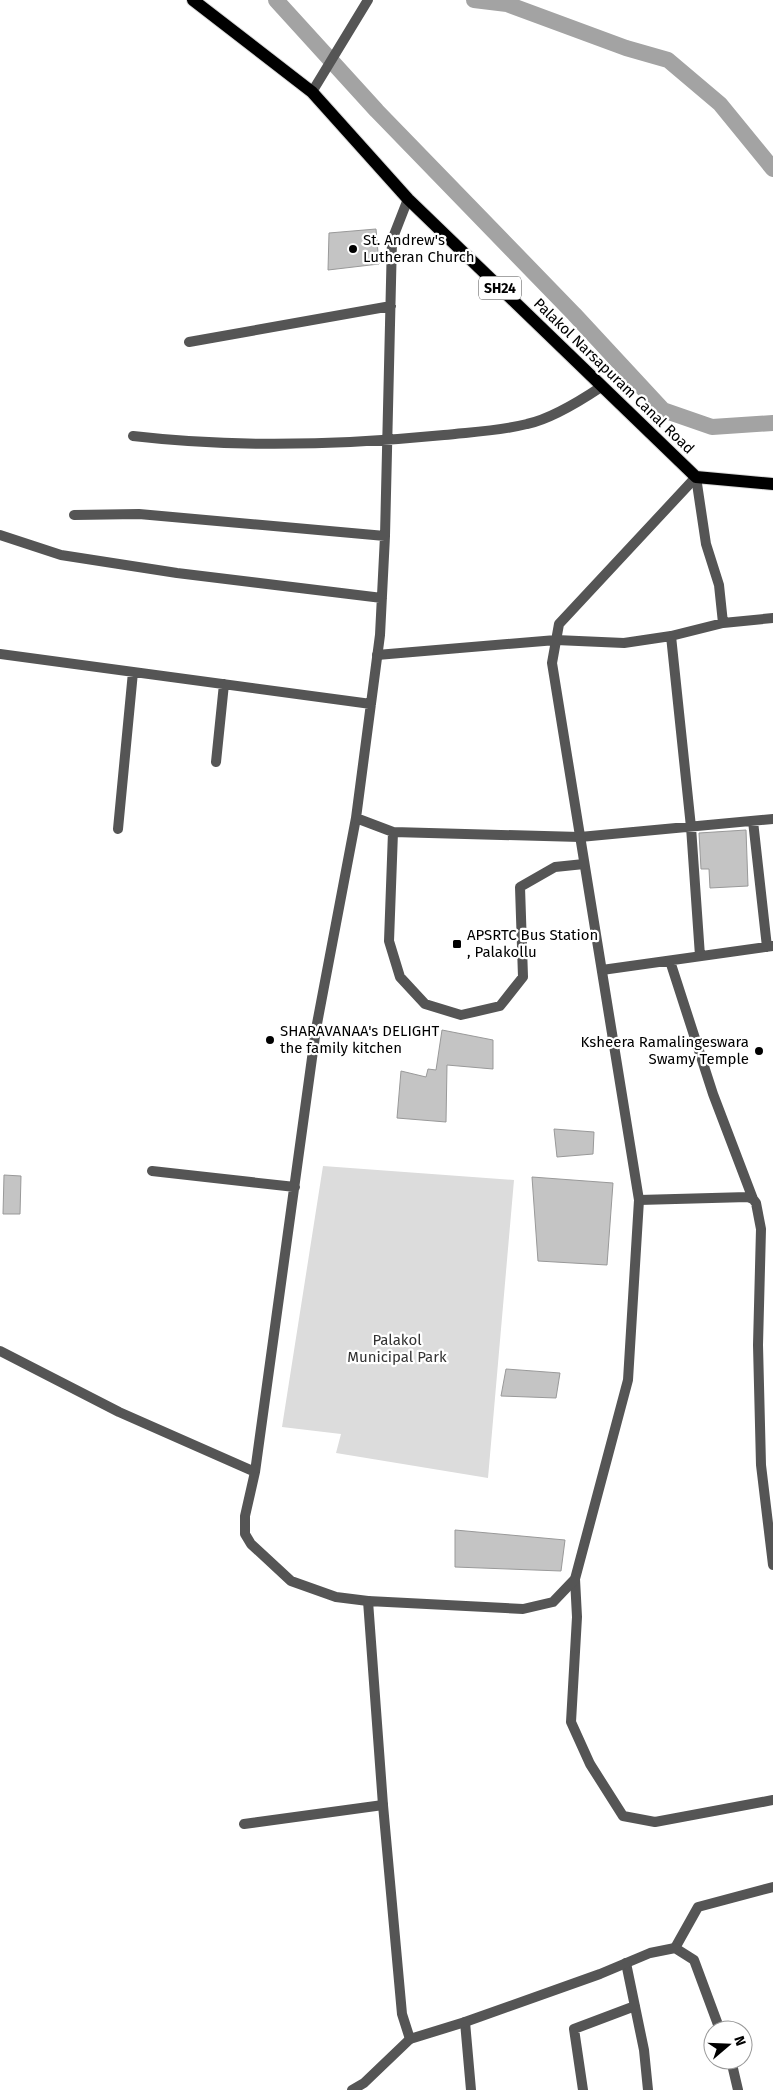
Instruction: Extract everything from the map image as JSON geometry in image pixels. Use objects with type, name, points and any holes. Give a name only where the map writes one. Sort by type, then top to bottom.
[{"type":"main road","name":"SH24","points":[[193,0],[312,92]]},
{"type":"main road","name":"Palakol Narsapuram Canal Road","points":[[312,92],[408,199],[696,477],[773,484]]},
{"type":"street","points":[[312,92],[368,0]]},
{"type":"street","points":[[408,199],[392,240],[385,536],[377,655],[356,818],[316,1028],[255,1472],[246,1516],[245,1534],[251,1544],[291,1581],[336,1597],[368,1601],[523,1609],[553,1602],[575,1579]]},
{"type":"street","points":[[189,342],[391,306]]},
{"type":"street","points":[[133,436],[165,440],[268,443],[387,440],[528,424],[576,404],[601,387]]},
{"type":"street","points":[[696,477],[706,544],[719,585],[723,623]]},
{"type":"street","points":[[696,477],[559,624],[552,663],[639,1200],[628,1380],[575,1579],[577,1616],[571,1722],[590,1764],[623,1816],[655,1822],[773,1800]]},
{"type":"street","points":[[74,515],[139,514],[385,536]]},
{"type":"street","points":[[0,535],[61,555],[177,573],[382,598]]},
{"type":"street","points":[[377,655],[556,640],[624,643],[671,636],[723,623],[773,618]]},
{"type":"street","points":[[671,636],[691,826],[700,956]]},
{"type":"street","points":[[0,654],[371,704]]},
{"type":"street","points":[[118,829],[133,672]]},
{"type":"street","points":[[216,762],[224,684]]},
{"type":"street","points":[[356,818],[393,832],[580,837],[773,819]]},
{"type":"street","points":[[602,970],[770,947],[753,821]]},
{"type":"street","points":[[393,832],[389,941],[400,978],[426,1004],[462,1015],[500,1006],[523,977],[520,887],[554,868],[584,864]]},
{"type":"street","points":[[670,961],[713,1094],[752,1199],[756,1203],[761,1229],[758,1345],[761,1465],[773,1564]]},
{"type":"street","points":[[152,1171],[295,1187]]},
{"type":"street","points":[[639,1200],[752,1199]]},
{"type":"street","points":[[0,1351],[119,1412],[255,1472]]},
{"type":"street","points":[[368,1601],[383,1805],[402,2014],[410,2039]]},
{"type":"street","points":[[244,1824],[383,1805]]},
{"type":"street","points":[[675,1948],[698,1907],[773,1887]]},
{"type":"street","points":[[352,2090],[364,2083],[410,2039],[465,2022],[650,1953],[675,1948],[694,1960],[716,2020]]},
{"type":"street","points":[[626,1963],[644,2050],[648,2090]]},
{"type":"street","points":[[583,2090],[574,2030],[635,2006]]},
{"type":"street","points":[[465,2022],[471,2090]]},
{"type":"street","points":[[733,2070],[738,2090]]},
{"type":"green space","name":"Palakol Municipal Park","points":[[323,1166],[514,1180],[488,1478],[336,1453],[341,1434],[282,1427]]},
{"type":"building","name":"St. Andrew's Lutheran Church","points":[[376,229],[379,264],[328,270],[329,233]]},
{"type":"building","points":[[746,830],[748,886],[710,888],[709,869],[701,869],[699,833]]},
{"type":"building","points":[[442,1030],[493,1040],[493,1069],[447,1065],[446,1122],[397,1118],[401,1071],[426,1077],[428,1069],[436,1070]]},
{"type":"building","points":[[554,1129],[594,1132],[593,1154],[557,1157]]},
{"type":"building","points":[[4,1175],[21,1176],[20,1214],[3,1214]]},
{"type":"building","points":[[532,1177],[613,1183],[607,1265],[538,1261]]},
{"type":"building","points":[[506,1369],[560,1373],[556,1398],[501,1396]]},
{"type":"building","points":[[455,1530],[565,1540],[561,1571],[455,1567]]},
{"type":"waterway","points":[[276,0],[377,111],[574,314],[663,410],[712,427],[773,423]]},
{"type":"waterway","points":[[474,0],[507,4],[626,48],[668,60],[720,104],[773,169]]},
{"type":"place","name":"St. Andrew's Lutheran Church","points":[[353,249]]},
{"type":"place","name":"APSRTC Bus Station , Palakollu","points":[[457,944]]},
{"type":"place","name":"SHARAVANAA's DELIGHT the family kitchen","points":[[270,1040]]},
{"type":"place","name":"Ksheera Ramalingeswara Swamy Temple","points":[[759,1051]]}]
